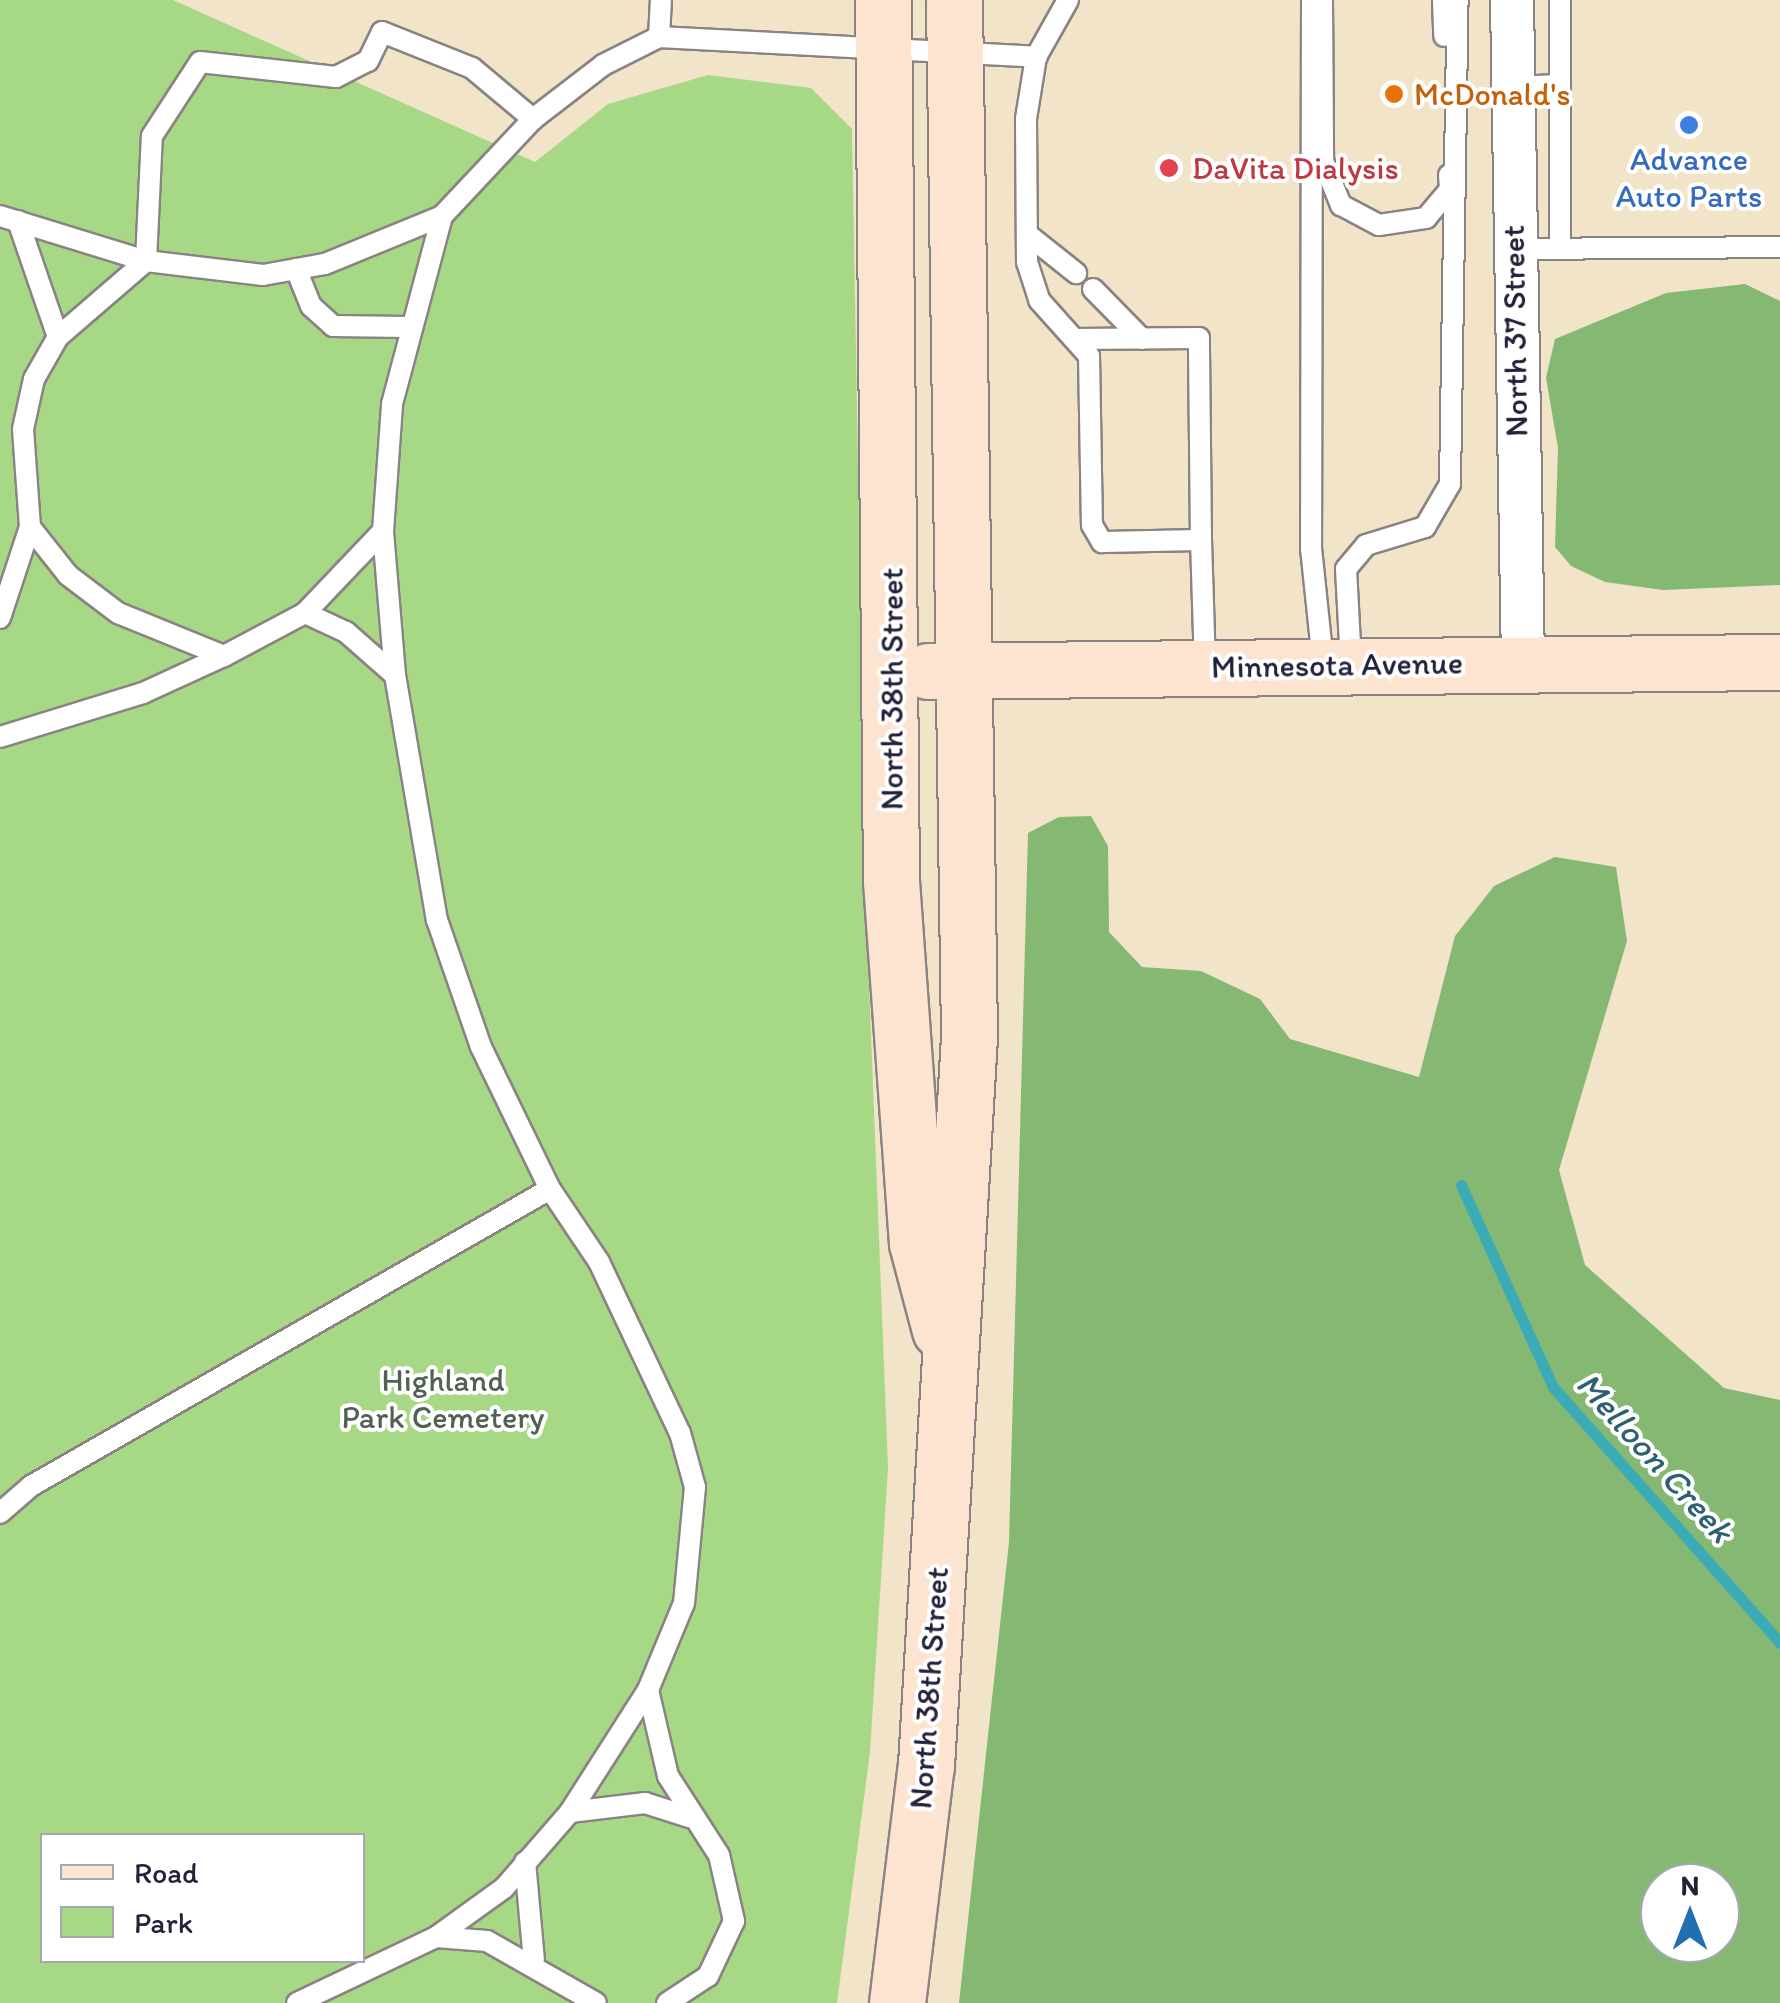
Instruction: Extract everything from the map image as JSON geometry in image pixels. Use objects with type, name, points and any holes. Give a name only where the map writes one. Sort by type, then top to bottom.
[{"type":"main road","name":"North 38th Street","points":[[883,23],[893,672],[891,881],[906,1137],[917,1244],[951,1372]]},
{"type":"main road","name":"North 38th Street","points":[[897,2003],[926,1764],[969,1037],[955,24]]},
{"type":"main road","name":"Minnesota Avenue","points":[[893,672],[1780,662]]},
{"type":"street","name":"North 37 Street","points":[[1512,0],[1512,248],[1523,662]]},
{"type":"lane","points":[[658,37],[660,0]]},
{"type":"lane","points":[[1068,0],[1036,58],[1026,119],[1027,234],[1039,300],[1089,356],[1092,525],[1102,542],[1201,540]]},
{"type":"lane","points":[[1312,0],[1311,548],[1337,665]]},
{"type":"lane","points":[[1322,0],[1324,161],[1341,204],[1379,224],[1426,218],[1450,189],[1443,0]]},
{"type":"lane","points":[[1337,665],[1346,570],[1366,545],[1426,527],[1450,484],[1458,0]]},
{"type":"lane","points":[[1560,0],[1560,248]]},
{"type":"lane","points":[[298,2003],[436,1937],[525,1862],[570,1812],[648,1690],[684,1603],[695,1487],[680,1433],[599,1262],[550,1189],[481,1047],[437,920],[395,675],[383,530],[407,327],[442,216],[533,119],[604,64],[658,37],[883,23],[955,24],[1036,58]]},
{"type":"lane","points":[[0,618],[30,527],[23,429],[34,379],[58,337],[146,261],[152,136],[200,62],[336,77],[368,61],[382,32],[472,68],[533,119]]},
{"type":"lane","points":[[1512,86],[1560,85]]},
{"type":"lane","points":[[9,219],[146,261],[206,274],[296,269],[442,216]]},
{"type":"lane","points":[[9,219],[58,337]]},
{"type":"lane","points":[[1027,234],[1076,273]]},
{"type":"lane","points":[[1512,248],[1780,246]]},
{"type":"lane","points":[[296,269],[311,306],[333,326],[407,327]]},
{"type":"lane","points":[[1093,289],[1142,339]]},
{"type":"lane","points":[[1074,339],[1199,338],[1205,668]]},
{"type":"lane","points":[[30,527],[68,575],[118,613],[224,656]]},
{"type":"lane","points":[[0,738],[143,693],[304,614],[383,530]]},
{"type":"lane","points":[[304,614],[346,632],[395,675]]},
{"type":"lane","points":[[0,1513],[31,1486],[550,1189]]},
{"type":"lane","points":[[648,1690],[654,1733],[689,1817],[726,1870],[734,1921],[708,1976],[668,2003]]},
{"type":"lane","points":[[570,1812],[645,1804],[689,1817]]},
{"type":"lane","points":[[525,1862],[534,1960]]},
{"type":"lane","points":[[436,1937],[487,1941],[534,1960],[596,2003]]},
{"type":"green space","name":"Highland Park Cemetery","points":[[0,0],[173,0],[535,162],[608,104],[708,75],[811,88],[852,129],[866,907],[888,1468],[870,1752],[837,2003],[0,2003]]},
{"type":"green space","points":[[1745,284],[1780,301],[1780,585],[1663,590],[1605,582],[1571,566],[1555,547],[1558,448],[1546,378],[1555,339],[1666,293]]},
{"type":"green space","points":[[1091,816],[1108,846],[1109,932],[1142,967],[1201,971],[1260,999],[1290,1039],[1419,1077],[1455,936],[1494,886],[1555,857],[1616,867],[1627,941],[1559,1170],[1585,1265],[1724,1388],[1780,1400],[1780,2003],[959,2003],[1009,1542],[1028,833],[1059,817]]},
{"type":"waterway","name":"Melloon Creek","points":[[1461,1185],[1553,1387],[1780,1643]]},
{"type":"place","name":"McDonald's","points":[[1394,94]]},
{"type":"place","name":"Advance Auto Parts","points":[[1689,125]]},
{"type":"place","name":"DaVita Dialysis","points":[[1169,168]]}]
